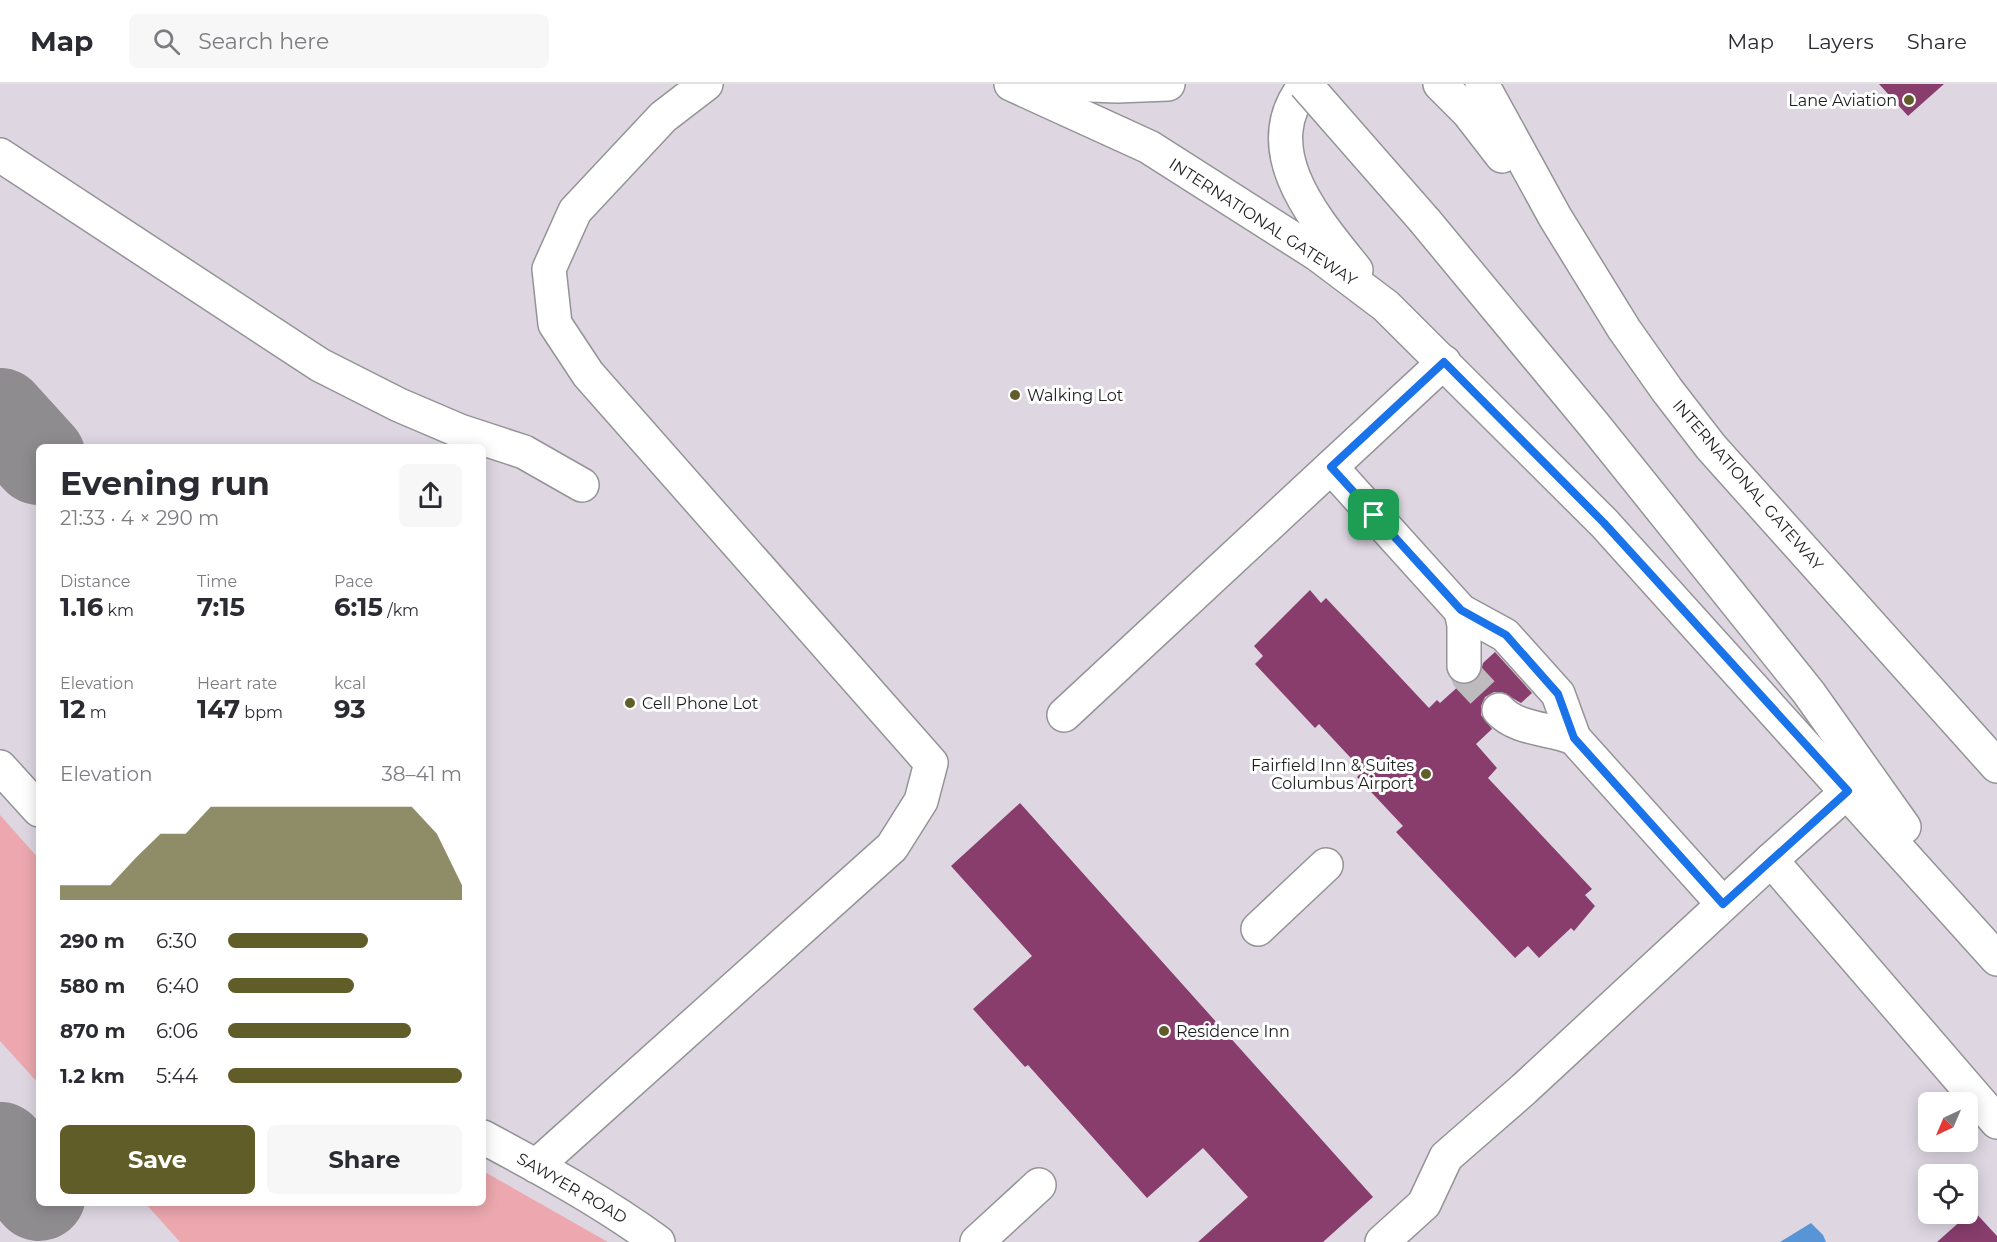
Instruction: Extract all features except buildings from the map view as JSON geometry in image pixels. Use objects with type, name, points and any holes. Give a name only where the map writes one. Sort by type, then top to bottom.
[{"type":"main road","points":[[536,1166],[892,847],[921,801],[931,763],[588,374],[555,324],[549,269],[575,211],[663,117],[706,84]]},
{"type":"main road","name":"INTERNATIONAL GATEWAY","points":[[1011,84],[1149,147],[1317,254],[1386,306],[1604,523],[1997,958]]},
{"type":"main road","points":[[1064,84],[1117,86],[1168,84]]},
{"type":"main road","points":[[1386,306],[1327,232],[1299,191],[1289,168],[1286,156],[1286,129],[1292,108],[1305,84],[1425,221],[1594,424],[1809,693],[1997,958]]},
{"type":"main road","points":[[1440,84],[1493,144],[1624,329]]},
{"type":"main road","name":"INTERNATIONAL GATEWAY","points":[[1482,84],[1555,217],[1624,329],[1711,447],[1997,766]]},
{"type":"main road","points":[[0,155],[321,365],[399,405],[460,431],[524,452],[582,485]]},
{"type":"main road","points":[[1064,715],[1444,362]]},
{"type":"main road","points":[[1331,467],[1461,610],[1506,635],[1558,694],[1574,738],[1723,904]]},
{"type":"main road","points":[[1461,610],[1464,625],[1464,666]]},
{"type":"main road","points":[[1499,710],[1515,723],[1561,732],[1574,738]]},
{"type":"main road","points":[[0,767],[36,807]]},
{"type":"main road","points":[[1382,1242],[1424,1204],[1446,1157],[1524,1089],[1848,791]]},
{"type":"main road","points":[[1771,860],[1997,1122]]},
{"type":"main road","points":[[1258,929],[1326,865]]},
{"type":"main road","name":"SAWYER ROAD","points":[[486,1139],[632,1223],[658,1242]]},
{"type":"main road","points":[[976,1242],[1039,1185]]},
{"type":"shaded area","points":[[0,84],[1997,84],[1997,1242],[0,1242]]},
{"type":"shaded area","points":[[0,815],[36,856],[36,1081],[0,1041]]},
{"type":"shaded area","points":[[486,1173],[608,1242],[180,1242],[148,1206],[486,1206]]},
{"type":"water","points":[[1811,1223],[1823,1235],[1826,1242],[1780,1242]]},
{"type":"taxiway","points":[[0,415],[36,455]]},
{"type":"taxiway","points":[[0,1149],[36,1191]]},
{"type":"tunnel","points":[[1464,666],[1468,677],[1499,710]]},
{"type":"place","name":"Lane Aviation","points":[[1909,100]]},
{"type":"place","name":"Walking Lot","points":[[1015,395]]},
{"type":"place","name":"Cell Phone Lot","points":[[630,703]]},
{"type":"place","name":"Fairfield Inn & Suites Columbus Airport","points":[[1426,774]]},
{"type":"place","name":"Residence Inn","points":[[1164,1031]]},
{"type":"route","points":[[1444,362],[1604,523],[1848,791],[1723,904],[1574,738],[1558,694],[1506,635],[1461,610],[1374,515],[1331,467],[1444,362]]}]
